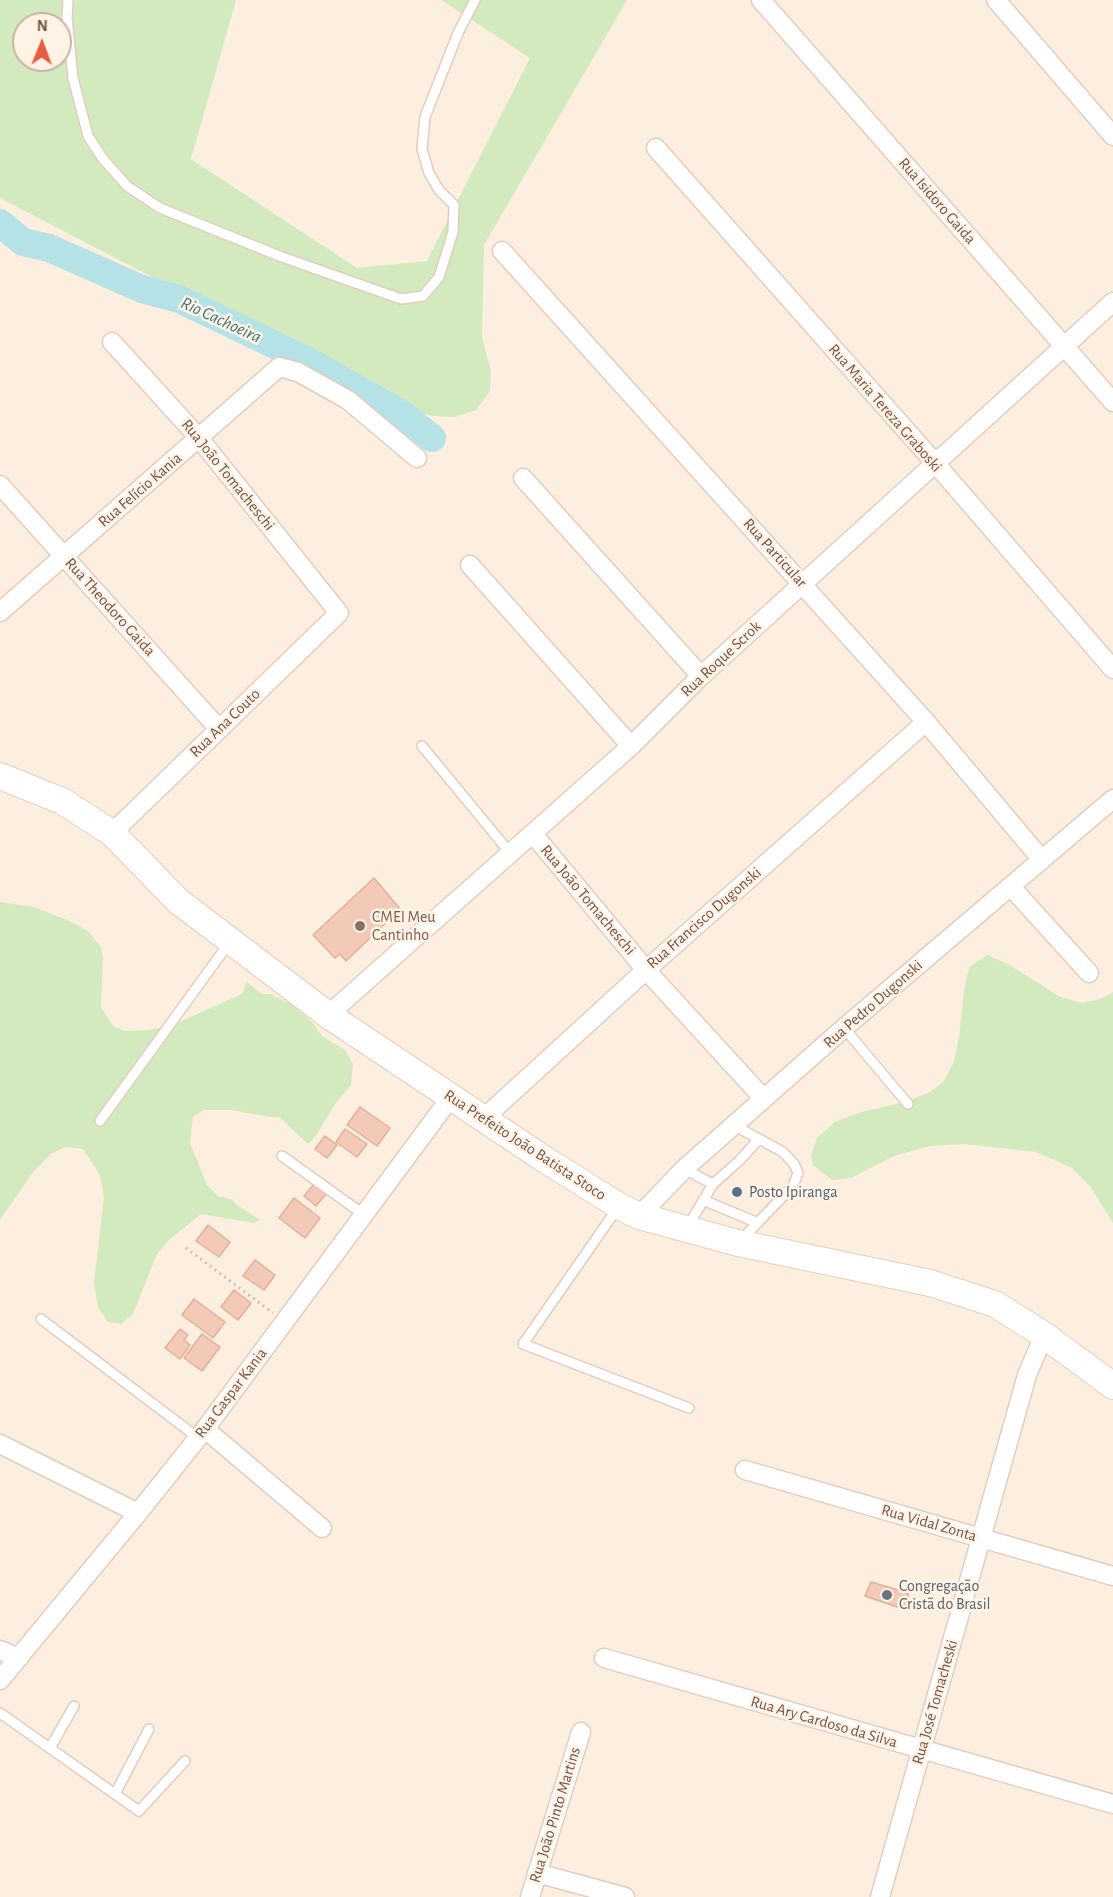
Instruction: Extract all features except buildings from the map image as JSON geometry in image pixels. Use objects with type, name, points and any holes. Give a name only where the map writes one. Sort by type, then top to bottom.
[{"type":"main road","name":"Rua Prefeito João Batista Stoco","points":[[0,776],[62,801],[112,833],[178,901],[328,1015],[629,1211],[738,1243],[930,1283],[995,1304],[1044,1335],[1113,1386]]},
{"type":"street","name":"Rua Isidoro Gaida","points":[[761,0],[1113,402]]},
{"type":"street","points":[[996,0],[1113,136]]},
{"type":"street","name":"Rua Maria Tereza Graboski","points":[[656,148],[935,463],[1113,669]]},
{"type":"street","name":"Rua Particular","points":[[502,251],[802,582],[926,722],[1042,860]]},
{"type":"street","name":"Rua Roque Scrok","points":[[328,1015],[631,746],[701,676],[802,582],[1113,302]]},
{"type":"street","name":"Rua João Tomacheschi","points":[[112,342],[199,438],[339,613]]},
{"type":"street","name":"Rua Felício Kania","points":[[0,612],[279,367],[298,372],[348,400],[417,458]]},
{"type":"street","points":[[523,478],[701,676]]},
{"type":"street","name":"Rua Theodoro Gaida","points":[[0,485],[219,729]]},
{"type":"street","points":[[470,565],[631,746]]},
{"type":"street","name":"Rua Ana Couto","points":[[112,833],[339,613]]},
{"type":"street","name":"Rua Francisco Dugonski","points":[[484,1118],[646,970],[926,722]]},
{"type":"street","name":"Rua Pedro Dugonski","points":[[629,1211],[735,1126],[844,1028],[1113,799]]},
{"type":"street","name":"Rua João Tomacheschi","points":[[533,834],[646,970],[764,1099]]},
{"type":"street","points":[[1011,887],[1089,973]]},
{"type":"street","name":"Rua Gaspar Kania","points":[[0,1680],[138,1514],[201,1433],[451,1097]]},
{"type":"street","name":"Rua José Tomacheski","points":[[880,1897],[1028,1376],[1044,1335]]},
{"type":"street","points":[[201,1433],[322,1528]]},
{"type":"street","points":[[0,1444],[138,1514]]},
{"type":"street","name":"Rua Vidal Zonta","points":[[745,1470],[1113,1576]]},
{"type":"street","points":[[0,1650],[19,1659]]},
{"type":"street","name":"Rua Ary Cardoso da Silva","points":[[604,1658],[1113,1804]]},
{"type":"street","name":"Rua João Pinto Martins","points":[[530,1897],[581,1732]]},
{"type":"street","points":[[537,1873],[625,1897]]},
{"type":"lane","points":[[68,0],[67,18],[73,78],[88,136],[103,159],[127,186],[160,208],[282,257],[401,299],[423,296],[439,277],[453,232],[454,205],[439,190],[429,173],[422,149],[425,117],[458,33],[475,0]]},
{"type":"lane","points":[[422,746],[511,854]]},
{"type":"lane","points":[[100,1121],[230,941]]},
{"type":"lane","points":[[844,1028],[908,1104]]},
{"type":"lane","points":[[735,1126],[783,1152],[794,1164],[798,1173],[794,1186],[738,1243]]},
{"type":"lane","points":[[687,1228],[713,1184],[759,1139]]},
{"type":"lane","points":[[282,1156],[363,1214]]},
{"type":"lane","points":[[684,1169],[713,1184]]},
{"type":"lane","points":[[703,1200],[758,1223]]},
{"type":"lane","points":[[629,1211],[523,1344],[689,1408]]},
{"type":"lane","points":[[41,1319],[201,1433]]},
{"type":"lane","points":[[50,1748],[74,1706]]},
{"type":"lane","points":[[0,1713],[139,1811],[185,1761]]},
{"type":"lane","points":[[115,1794],[149,1729]]},
{"type":"path","points":[[186,1248],[284,1322]]},
{"type":"green space","points":[[0,0],[236,0],[191,159],[357,268],[427,261],[530,58],[441,0],[627,0],[484,245],[482,338],[491,371],[490,391],[476,410],[455,417],[432,416],[414,411],[377,394],[0,198]]},
{"type":"green space","points":[[0,902],[34,907],[88,931],[101,947],[103,958],[101,1007],[114,1027],[125,1031],[149,1030],[175,1024],[242,994],[247,982],[262,994],[271,994],[293,1005],[313,1023],[322,1036],[345,1050],[353,1064],[351,1085],[308,1144],[279,1117],[231,1110],[204,1110],[193,1117],[190,1143],[207,1185],[218,1196],[231,1199],[260,1220],[254,1223],[201,1214],[168,1241],[157,1254],[133,1314],[121,1324],[108,1322],[98,1307],[94,1283],[104,1198],[100,1175],[83,1149],[65,1147],[51,1154],[33,1172],[0,1220]]},
{"type":"green space","points":[[987,955],[1008,964],[1060,997],[1082,1003],[1100,999],[1113,992],[1113,1223],[1090,1186],[1072,1168],[1036,1152],[965,1144],[930,1146],[894,1156],[851,1178],[832,1180],[813,1165],[811,1155],[817,1138],[835,1122],[858,1113],[908,1101],[930,1092],[943,1082],[954,1062],[969,967]]},
{"type":"waterway","name":"Rio Cachoeira","points":[[0,223],[23,242],[49,248],[142,289],[179,299],[306,360],[403,415],[432,438]]},
{"type":"place","name":"CMEI Meu Cantinho","points":[[360,926]]},
{"type":"place","name":"Posto Ipiranga","points":[[737,1192]]},
{"type":"place","name":"Congregação Cristã do Brasil","points":[[887,1595]]}]
